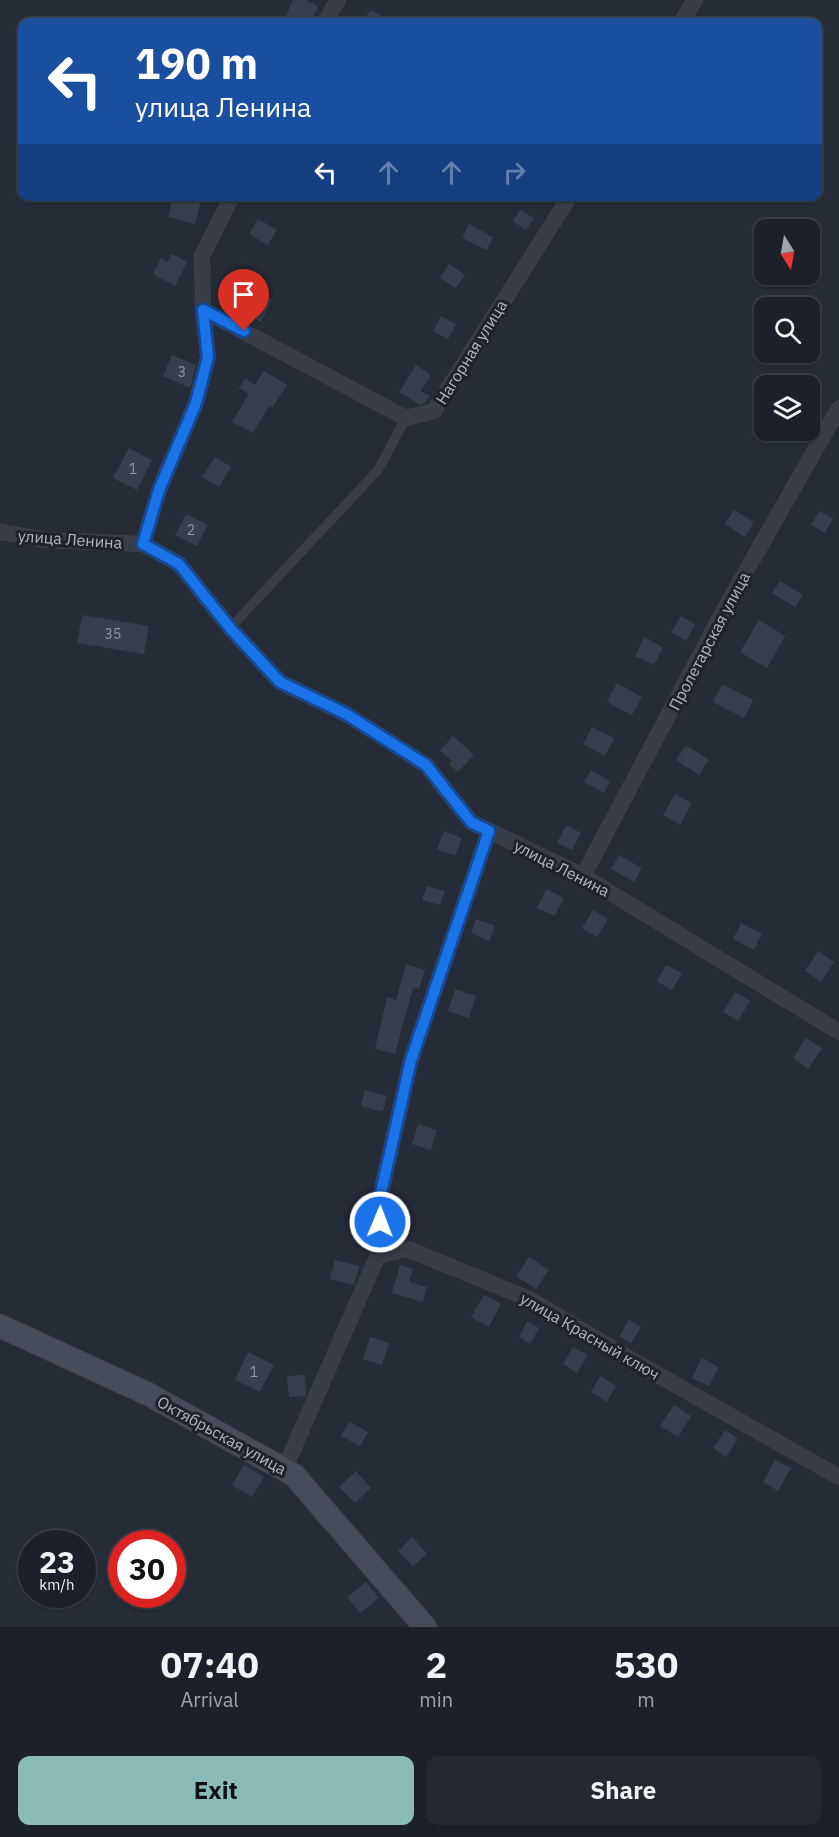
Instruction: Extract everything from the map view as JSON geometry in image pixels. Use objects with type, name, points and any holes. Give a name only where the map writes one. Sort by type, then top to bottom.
[{"type":"street","points":[[328,18],[339,0]]},
{"type":"street","points":[[684,18],[695,0]]},
{"type":"street","points":[[143,544],[159,490],[196,403],[208,357],[203,310],[202,256],[230,201]]},
{"type":"street","name":"Нагорная улица","points":[[406,418],[434,411],[567,201]]},
{"type":"street","points":[[203,310],[406,418]]},
{"type":"street","name":"Пролетарская улица","points":[[583,876],[725,608],[839,408]]},
{"type":"street","name":"улица Ленина","points":[[0,532],[46,540],[143,544],[179,564],[230,628],[280,682],[346,714],[426,765],[471,822],[583,876],[839,1032]]},
{"type":"street","points":[[284,1470],[378,1255],[386,1254],[378,1206],[411,1060],[489,831]]},
{"type":"street","name":"улица Красный ключ","points":[[386,1254],[408,1249],[529,1299],[839,1477]]},
{"type":"street","name":"Октябрьская улица","points":[[0,1326],[148,1394],[294,1475],[425,1627]]},
{"type":"lane","points":[[230,628],[378,470],[406,418]]},
{"type":"building","points":[[293,0],[306,0],[318,6],[313,18],[286,16]]},
{"type":"building","points":[[370,10],[387,18],[366,18]]},
{"type":"building","points":[[172,201],[201,201],[195,224],[168,217]]},
{"type":"building","points":[[520,210],[534,218],[526,230],[513,221]]},
{"type":"building","points":[[258,219],[277,230],[268,245],[249,234]]},
{"type":"building","points":[[469,224],[493,237],[487,250],[462,238]]},
{"type":"building","points":[[172,254],[187,262],[175,286],[153,274],[161,258],[167,262]]},
{"type":"building","points":[[449,264],[465,275],[456,288],[440,278]]},
{"type":"building","points":[[245,285],[272,300],[261,322],[233,307]]},
{"type":"building","points":[[441,316],[456,324],[448,339],[433,331]]},
{"type":"building","points":[[172,355],[196,365],[190,388],[163,376]]},
{"type":"building","points":[[416,365],[431,375],[421,391],[430,396],[425,403],[420,405],[399,392]]},
{"type":"building","points":[[264,371],[287,385],[272,408],[269,406],[253,433],[232,422],[249,394],[239,388],[245,379],[255,385]]},
{"type":"building","points":[[129,448],[152,460],[137,490],[113,478]]},
{"type":"building","points":[[215,457],[231,467],[219,487],[202,477]]},
{"type":"building","points":[[734,510],[754,522],[745,537],[725,524]]},
{"type":"building","points":[[819,511],[833,518],[825,533],[811,525]]},
{"type":"building","points":[[186,514],[208,525],[197,546],[175,535]]},
{"type":"building","points":[[780,581],[803,595],[795,607],[772,593]]},
{"type":"building","points":[[82,615],[149,626],[144,654],[77,643]]},
{"type":"building","points":[[681,616],[695,624],[686,641],[671,632]]},
{"type":"building","points":[[759,620],[785,636],[767,668],[740,652]]},
{"type":"building","points":[[644,637],[663,647],[654,665],[635,656]]},
{"type":"building","points":[[617,683],[642,697],[632,715],[607,702]]},
{"type":"building","points":[[722,684],[753,700],[744,718],[713,702]]},
{"type":"building","points":[[592,727],[614,738],[605,756],[583,744]]},
{"type":"building","points":[[453,736],[474,755],[458,772],[449,764],[452,761],[440,751]]},
{"type":"building","points":[[686,745],[709,760],[699,775],[676,760]]},
{"type":"building","points":[[591,770],[610,781],[604,793],[584,782]]},
{"type":"building","points":[[675,794],[692,803],[680,825],[663,815]]},
{"type":"building","points":[[566,825],[581,833],[572,850],[557,843]]},
{"type":"building","points":[[444,831],[462,838],[455,856],[437,849]]},
{"type":"building","points":[[619,855],[642,868],[634,882],[611,869]]},
{"type":"building","points":[[427,886],[445,891],[440,905],[422,900]]},
{"type":"building","points":[[546,889],[564,898],[555,916],[537,908]]},
{"type":"building","points":[[593,910],[608,919],[597,937],[582,928]]},
{"type":"building","points":[[476,919],[495,926],[489,941],[471,933]]},
{"type":"building","points":[[741,923],[762,934],[754,950],[733,939]]},
{"type":"building","points":[[818,951],[834,962],[821,982],[805,971]]},
{"type":"building","points":[[406,964],[425,970],[419,989],[413,988],[395,1054],[375,1049],[387,997],[396,1000]]},
{"type":"building","points":[[666,965],[682,973],[672,990],[657,981]]},
{"type":"building","points":[[455,989],[476,996],[469,1018],[448,1011]]},
{"type":"building","points":[[735,992],[750,1001],[738,1021],[723,1012]]},
{"type":"building","points":[[806,1038],[822,1048],[808,1069],[793,1058]]},
{"type":"building","points":[[365,1090],[387,1096],[383,1112],[361,1106]]},
{"type":"building","points":[[418,1124],[437,1130],[431,1150],[412,1144]]},
{"type":"building","points":[[529,1257],[549,1270],[536,1289],[516,1276]]},
{"type":"building","points":[[335,1260],[359,1266],[354,1285],[330,1279]]},
{"type":"building","points":[[400,1265],[413,1269],[409,1282],[427,1287],[423,1302],[392,1293]]},
{"type":"building","points":[[484,1295],[501,1304],[489,1327],[471,1317]]},
{"type":"building","points":[[629,1320],[641,1327],[631,1343],[619,1336]]},
{"type":"building","points":[[527,1321],[539,1328],[530,1344],[519,1337]]},
{"type":"building","points":[[370,1337],[389,1343],[382,1365],[363,1359]]},
{"type":"building","points":[[573,1347],[588,1355],[577,1373],[563,1364]]},
{"type":"building","points":[[248,1352],[274,1365],[260,1392],[235,1380]]},
{"type":"building","points":[[702,1358],[719,1367],[709,1386],[692,1378]]},
{"type":"building","points":[[305,1375],[306,1396],[289,1397],[287,1376]]},
{"type":"building","points":[[600,1376],[616,1386],[607,1402],[591,1392]]},
{"type":"building","points":[[674,1405],[691,1416],[678,1437],[660,1426]]},
{"type":"building","points":[[349,1422],[368,1432],[360,1446],[341,1436]]},
{"type":"building","points":[[725,1430],[738,1439],[726,1457],[713,1448]]},
{"type":"building","points":[[775,1460],[791,1468],[778,1491],[763,1482]]},
{"type":"building","points":[[244,1465],[264,1477],[252,1497],[232,1485]]},
{"type":"building","points":[[356,1471],[371,1488],[355,1503],[339,1487]]},
{"type":"building","points":[[412,1537],[427,1554],[413,1566],[398,1551]]},
{"type":"building","points":[[366,1582],[379,1598],[360,1613],[347,1597]]},
{"type":"route","points":[[244,331],[203,310],[208,357],[196,403],[159,490],[143,544],[179,564],[230,628],[280,682],[346,714],[426,765],[471,822],[489,831],[411,1060],[378,1206],[380,1222]]}]
